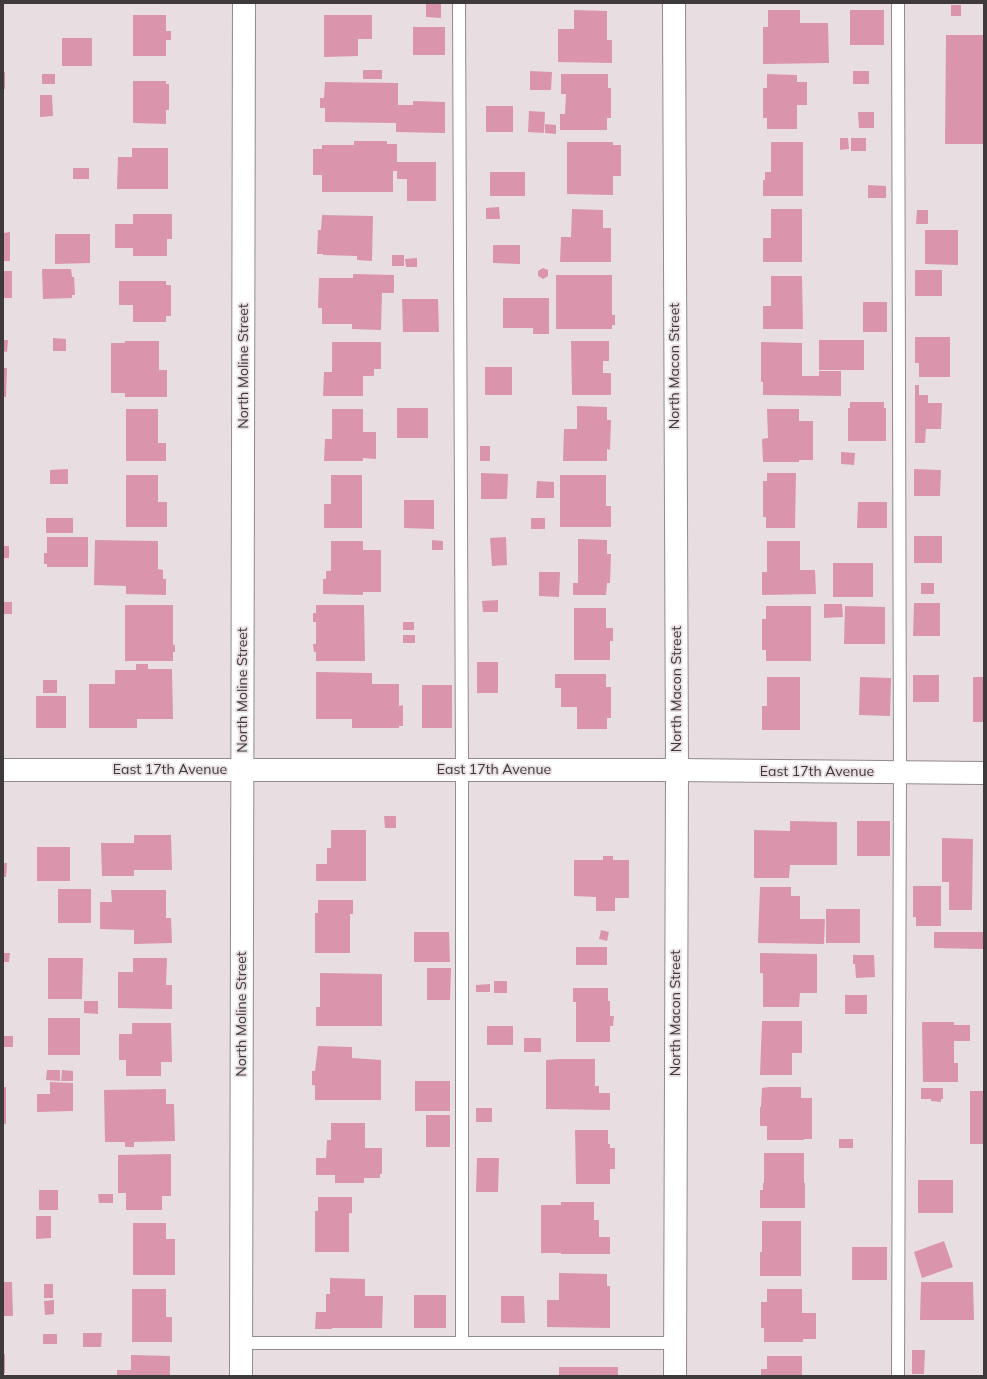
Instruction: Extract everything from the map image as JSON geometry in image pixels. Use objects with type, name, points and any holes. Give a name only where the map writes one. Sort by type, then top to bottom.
[{"type":"street","name":"North Moline Street","points":[[241,1376],[244,3]]},
{"type":"street","name":"North Macon Street","points":[[674,3],[677,770],[675,1376]]},
{"type":"street","name":"East 17th Avenue","points":[[3,770],[677,770],[984,773]]},
{"type":"lane","points":[[459,3],[462,770],[462,1343]]},
{"type":"lane","points":[[898,3],[900,772],[898,1376]]},
{"type":"lane","points":[[241,1344],[675,1342]]},
{"type":"building","points":[[426,3],[441,3],[441,18],[426,17]]},
{"type":"building","points":[[951,5],[961,5],[961,16],[951,16]]},
{"type":"building","points":[[574,10],[607,11],[607,40],[612,40],[612,63],[558,62],[558,29],[574,29]]},
{"type":"building","points":[[768,10],[800,10],[800,23],[828,23],[829,63],[763,64],[763,27],[768,27]]},
{"type":"building","points":[[850,10],[884,10],[884,45],[850,45]]},
{"type":"building","points":[[133,15],[166,15],[166,31],[171,31],[171,40],[166,40],[166,56],[133,56]]},
{"type":"building","points":[[324,15],[372,15],[372,39],[358,39],[358,56],[324,57]]},
{"type":"building","points":[[413,27],[445,27],[445,55],[413,55]]},
{"type":"building","points":[[946,35],[984,35],[984,144],[945,144]]},
{"type":"building","points":[[62,38],[92,38],[92,66],[62,66]]},
{"type":"building","points":[[363,70],[382,70],[382,79],[363,79]]},
{"type":"building","points":[[530,71],[552,72],[551,90],[530,90]]},
{"type":"building","points":[[853,71],[869,71],[869,84],[853,84]]},
{"type":"building","points":[[3,72],[5,72],[5,89],[3,89]]},
{"type":"building","points":[[42,74],[55,74],[55,84],[42,84]]},
{"type":"building","points":[[561,74],[608,74],[608,88],[611,88],[611,118],[607,118],[607,130],[560,130],[560,114],[565,114],[566,94],[561,94]]},
{"type":"building","points":[[767,74],[797,75],[797,82],[807,82],[807,105],[797,105],[797,129],[767,129],[767,118],[763,118],[763,88],[767,88]]},
{"type":"building","points":[[133,81],[166,81],[166,84],[169,84],[169,110],[166,110],[166,124],[133,123]]},
{"type":"building","points":[[325,82],[398,83],[398,105],[413,105],[413,101],[445,102],[445,133],[396,132],[396,123],[325,122],[325,108],[320,108],[320,98],[324,98]]},
{"type":"building","points":[[40,95],[52,95],[53,116],[40,117]]},
{"type":"building","points":[[486,106],[513,106],[513,132],[486,132]]},
{"type":"building","points":[[529,111],[545,112],[544,133],[528,132]]},
{"type":"building","points":[[858,112],[874,112],[874,128],[859,128]]},
{"type":"building","points":[[545,124],[556,125],[556,134],[545,133]]},
{"type":"building","points":[[840,138],[848,138],[849,149],[840,150]]},
{"type":"building","points":[[851,138],[866,138],[866,151],[851,151]]},
{"type":"building","points":[[354,141],[387,141],[387,144],[397,144],[397,162],[436,162],[436,201],[407,201],[407,179],[397,179],[397,171],[393,171],[393,192],[322,192],[322,175],[313,175],[313,149],[322,149],[322,145],[354,145]]},
{"type":"building","points":[[567,142],[613,142],[613,145],[621,145],[621,176],[613,176],[613,195],[567,194]]},
{"type":"building","points":[[771,142],[803,142],[803,196],[763,196],[763,180],[765,180],[765,172],[771,172]]},
{"type":"building","points":[[132,148],[168,148],[168,189],[117,189],[118,157],[132,157]]},
{"type":"building","points":[[73,168],[89,168],[89,179],[73,179]]},
{"type":"building","points":[[490,172],[525,172],[525,196],[490,196]]},
{"type":"building","points":[[868,185],[886,186],[886,198],[868,198]]},
{"type":"building","points":[[499,207],[500,219],[486,219],[486,208]]},
{"type":"building","points":[[572,209],[603,210],[603,228],[611,228],[611,262],[560,262],[561,237],[571,237]]},
{"type":"building","points":[[771,209],[802,209],[802,262],[763,262],[763,238],[771,238]]},
{"type":"building","points":[[917,210],[928,210],[928,224],[916,224]]},
{"type":"building","points":[[133,214],[172,214],[172,239],[167,239],[167,256],[133,256],[133,248],[115,248],[115,224],[133,224]]},
{"type":"building","points":[[322,215],[373,216],[372,261],[357,260],[357,256],[317,254],[318,230],[321,230]]},
{"type":"building","points":[[925,230],[958,230],[958,265],[925,264]]},
{"type":"building","points":[[10,232],[10,261],[3,261],[3,233]]},
{"type":"building","points":[[55,234],[90,234],[90,263],[55,264]]},
{"type":"building","points":[[493,245],[520,245],[520,264],[493,263]]},
{"type":"building","points":[[392,255],[404,255],[404,266],[392,266]]},
{"type":"building","points":[[417,258],[417,267],[406,267],[405,259]]},
{"type":"building","points":[[543,268],[548,270],[548,276],[543,279],[538,276],[538,271]]},
{"type":"building","points":[[42,269],[71,269],[72,277],[74,277],[75,295],[72,295],[72,298],[43,299]]},
{"type":"building","points":[[915,270],[942,270],[942,296],[915,296]]},
{"type":"building","points":[[3,271],[12,271],[12,298],[3,298]]},
{"type":"building","points":[[353,274],[394,275],[394,293],[382,293],[381,330],[352,329],[352,324],[322,324],[322,308],[318,308],[319,278],[353,278]]},
{"type":"building","points":[[556,275],[612,275],[612,315],[615,315],[615,325],[612,325],[612,329],[556,329]]},
{"type":"building","points":[[771,276],[802,276],[803,329],[763,329],[763,306],[771,306]]},
{"type":"building","points":[[119,281],[166,281],[166,285],[171,285],[171,316],[166,316],[166,322],[133,322],[133,305],[119,305]]},
{"type":"building","points":[[503,298],[549,298],[549,334],[533,334],[533,328],[503,328]]},
{"type":"building","points":[[402,299],[438,299],[439,332],[403,332]]},
{"type":"building","points":[[863,302],[887,302],[887,332],[863,332]]},
{"type":"building","points":[[915,337],[950,337],[950,377],[919,377],[919,363],[915,363]]},
{"type":"building","points":[[53,338],[66,339],[66,351],[53,351]]},
{"type":"building","points":[[3,340],[8,340],[7,352],[3,351]]},
{"type":"building","points":[[819,340],[864,340],[864,370],[819,370]]},
{"type":"building","points":[[125,341],[159,341],[159,370],[167,370],[167,397],[125,397],[125,393],[111,393],[111,343],[125,343]]},
{"type":"building","points":[[571,341],[609,341],[609,361],[603,361],[603,373],[611,373],[611,395],[572,395]]},
{"type":"building","points":[[332,342],[381,342],[381,369],[374,369],[374,376],[363,376],[363,396],[323,396],[324,372],[332,372]]},
{"type":"building","points":[[761,342],[802,343],[802,376],[819,376],[819,371],[841,371],[841,396],[763,395],[763,382],[761,382]]},
{"type":"building","points":[[485,367],[512,367],[512,395],[485,395]]},
{"type":"building","points":[[3,368],[7,368],[6,397],[3,397]]},
{"type":"building","points":[[915,385],[919,385],[919,395],[928,395],[928,403],[942,403],[941,429],[926,429],[925,443],[915,443]]},
{"type":"building","points":[[850,402],[884,402],[884,408],[886,408],[886,441],[848,441],[848,408],[850,408]]},
{"type":"building","points":[[577,406],[607,407],[607,420],[611,420],[610,450],[607,449],[607,461],[563,461],[564,429],[577,429]]},
{"type":"building","points":[[397,408],[428,408],[428,438],[397,438]]},
{"type":"building","points":[[126,409],[158,409],[158,443],[166,443],[166,461],[126,461]]},
{"type":"building","points":[[332,409],[363,409],[363,432],[376,432],[376,459],[363,458],[363,461],[324,461],[325,439],[332,439]]},
{"type":"building","points":[[767,409],[799,409],[799,421],[813,421],[813,460],[799,460],[799,462],[763,462],[762,439],[768,438]]},
{"type":"building","points":[[480,446],[490,446],[490,461],[480,461]]},
{"type":"building","points":[[841,452],[855,453],[854,465],[841,464]]},
{"type":"building","points":[[68,469],[68,484],[50,484],[50,470]]},
{"type":"building","points":[[914,469],[941,470],[940,496],[914,496]]},
{"type":"building","points":[[481,473],[508,474],[507,499],[481,499]]},
{"type":"building","points":[[767,473],[796,473],[795,528],[766,528],[766,517],[763,517],[763,481],[767,481]]},
{"type":"building","points":[[126,475],[158,475],[158,502],[167,502],[167,527],[126,527]]},
{"type":"building","points":[[331,475],[362,475],[362,528],[324,528],[324,504],[331,504]]},
{"type":"building","points":[[560,475],[606,475],[606,506],[611,506],[611,527],[560,527]]},
{"type":"building","points":[[537,481],[554,482],[554,498],[536,498]]},
{"type":"building","points":[[404,500],[434,500],[434,529],[404,528]]},
{"type":"building","points":[[858,502],[887,502],[887,528],[857,528]]},
{"type":"building","points":[[46,518],[73,518],[73,533],[46,533]]},
{"type":"building","points":[[531,518],[545,518],[545,529],[531,529]]},
{"type":"building","points":[[914,536],[942,536],[942,563],[914,563]]},
{"type":"building","points":[[47,537],[88,537],[88,567],[47,567],[47,564],[44,564],[44,553],[47,553]]},
{"type":"building","points":[[506,537],[507,565],[492,566],[490,538]]},
{"type":"building","points":[[578,539],[607,540],[607,554],[611,554],[610,583],[607,583],[606,595],[573,595],[573,583],[578,583]]},
{"type":"building","points":[[95,540],[158,541],[158,569],[163,570],[163,579],[166,579],[166,595],[126,594],[126,586],[94,585]]},
{"type":"building","points":[[432,540],[443,541],[443,550],[432,550]]},
{"type":"building","points":[[331,541],[363,541],[363,550],[381,550],[381,592],[363,592],[363,595],[323,594],[323,579],[326,579],[326,571],[331,571]]},
{"type":"building","points":[[767,541],[800,541],[800,570],[815,570],[816,594],[762,595],[762,572],[767,572]]},
{"type":"building","points":[[3,546],[9,546],[9,558],[3,558]]},
{"type":"building","points":[[833,563],[873,563],[873,597],[833,597]]},
{"type":"building","points":[[539,572],[560,572],[559,597],[539,596]]},
{"type":"building","points":[[921,583],[934,583],[934,594],[921,594]]},
{"type":"building","points":[[498,600],[498,612],[483,612],[482,601]]},
{"type":"building","points":[[3,602],[12,602],[12,614],[3,614]]},
{"type":"building","points":[[914,603],[940,603],[940,636],[913,636]]},
{"type":"building","points":[[824,604],[842,604],[843,617],[824,618]]},
{"type":"building","points":[[125,605],[173,605],[173,645],[175,645],[175,652],[173,652],[173,661],[125,661]]},
{"type":"building","points":[[316,605],[364,605],[365,661],[316,661],[316,652],[314,652],[313,644],[316,644],[316,622],[313,622],[313,613],[316,613]]},
{"type":"building","points":[[766,606],[811,606],[811,661],[766,661],[766,650],[762,650],[762,619],[766,619]]},
{"type":"building","points":[[845,606],[885,607],[885,644],[844,644]]},
{"type":"building","points":[[574,608],[606,608],[606,628],[613,628],[613,641],[610,641],[610,660],[574,660]]},
{"type":"building","points":[[403,622],[414,622],[414,630],[403,630]]},
{"type":"building","points":[[403,635],[415,635],[415,643],[403,643]]},
{"type":"building","points":[[477,662],[498,662],[498,693],[477,693]]},
{"type":"building","points":[[136,664],[148,664],[148,669],[172,669],[173,719],[137,719],[137,728],[89,728],[89,684],[115,684],[115,670],[136,670]]},
{"type":"building","points":[[316,672],[372,673],[372,684],[399,684],[399,706],[403,705],[403,726],[399,726],[399,728],[352,728],[352,719],[316,719]]},
{"type":"building","points":[[555,674],[606,674],[606,687],[611,687],[611,718],[607,718],[607,729],[577,729],[577,707],[561,707],[561,688],[555,688]]},
{"type":"building","points":[[913,675],[939,675],[939,702],[913,702]]},
{"type":"building","points":[[767,677],[800,677],[800,730],[762,730],[762,706],[767,706]]},
{"type":"building","points":[[860,677],[891,678],[890,716],[859,715]]},
{"type":"building","points":[[973,677],[984,677],[984,722],[973,722]]},
{"type":"building","points":[[43,680],[57,680],[57,693],[43,693]]},
{"type":"building","points":[[422,685],[452,685],[452,728],[422,728]]},
{"type":"building","points":[[36,696],[66,696],[66,728],[36,728]]},
{"type":"building","points":[[384,816],[396,816],[396,828],[385,828]]},
{"type":"building","points":[[790,821],[837,822],[837,865],[790,865],[789,878],[754,878],[754,830],[790,831]]},
{"type":"building","points":[[857,821],[890,821],[890,856],[857,856]]},
{"type":"building","points":[[331,830],[366,830],[366,881],[316,881],[316,864],[327,864],[327,848],[331,848]]},
{"type":"building","points":[[134,835],[171,835],[172,870],[134,870],[134,876],[102,876],[101,843],[134,843]]},
{"type":"building","points":[[942,838],[973,839],[972,910],[949,910],[949,882],[942,882]]},
{"type":"building","points":[[37,847],[70,847],[70,881],[37,881]]},
{"type":"building","points":[[603,856],[613,856],[613,860],[629,860],[629,898],[615,898],[615,911],[596,911],[596,897],[574,896],[574,860],[603,860]]},
{"type":"building","points":[[3,863],[7,863],[6,877],[3,877]]},
{"type":"building","points":[[913,886],[941,886],[941,926],[916,926],[916,917],[913,917]]},
{"type":"building","points":[[760,887],[791,887],[791,896],[800,896],[800,919],[825,919],[824,944],[758,943]]},
{"type":"building","points":[[58,889],[91,889],[91,923],[58,923]]},
{"type":"building","points":[[111,890],[166,890],[166,918],[171,918],[172,943],[134,944],[134,930],[100,929],[100,902],[112,902]]},
{"type":"building","points":[[318,900],[353,900],[353,914],[350,914],[350,953],[315,953],[315,913],[318,913]]},
{"type":"building","points":[[826,909],[860,909],[860,943],[826,943]]},
{"type":"building","points":[[601,930],[609,932],[607,941],[599,939]]},
{"type":"building","points":[[414,932],[449,932],[450,962],[414,962]]},
{"type":"building","points":[[934,932],[984,932],[984,949],[934,948]]},
{"type":"building","points":[[576,947],[607,947],[607,965],[576,965]]},
{"type":"building","points":[[3,953],[10,953],[9,962],[3,962]]},
{"type":"building","points":[[760,953],[817,954],[817,993],[800,993],[799,1007],[763,1007],[763,973],[760,973]]},
{"type":"building","points":[[853,955],[874,955],[875,977],[856,978]]},
{"type":"building","points":[[48,958],[83,958],[82,999],[48,999]]},
{"type":"building","points":[[133,958],[167,958],[166,985],[172,985],[172,1009],[118,1008],[118,972],[133,972]]},
{"type":"building","points":[[427,968],[451,968],[450,1000],[427,1000]]},
{"type":"building","points":[[320,973],[382,974],[382,1026],[316,1026],[316,1007],[320,1007]]},
{"type":"building","points":[[494,981],[507,981],[507,993],[494,993]]},
{"type":"building","points":[[490,984],[490,992],[476,992],[476,985]]},
{"type":"building","points":[[573,988],[608,988],[610,1016],[614,1016],[613,1026],[610,1026],[610,1042],[576,1042],[576,1002],[573,1002]]},
{"type":"building","points":[[845,995],[867,995],[867,1014],[845,1014]]},
{"type":"building","points":[[84,1001],[98,1001],[98,1014],[84,1013]]},
{"type":"building","points":[[48,1018],[80,1018],[80,1055],[48,1055]]},
{"type":"building","points":[[762,1021],[802,1021],[802,1053],[792,1053],[792,1075],[760,1075]]},
{"type":"building","points":[[922,1022],[954,1022],[954,1025],[970,1025],[970,1041],[954,1041],[954,1063],[958,1063],[958,1082],[923,1082]]},
{"type":"building","points":[[132,1023],[171,1023],[172,1062],[161,1062],[161,1076],[126,1076],[126,1060],[119,1060],[119,1034],[132,1034]]},
{"type":"building","points":[[487,1026],[513,1026],[513,1045],[487,1045]]},
{"type":"building","points":[[3,1036],[13,1036],[13,1047],[3,1047]]},
{"type":"building","points":[[524,1038],[541,1038],[541,1052],[524,1052]]},
{"type":"building","points":[[318,1046],[352,1047],[352,1058],[381,1060],[381,1100],[315,1100],[315,1085],[312,1085],[312,1071],[315,1071]]},
{"type":"building","points":[[595,1059],[595,1086],[599,1086],[599,1093],[610,1093],[610,1110],[546,1109],[546,1060]]},
{"type":"building","points":[[47,1070],[60,1070],[60,1081],[46,1080]]},
{"type":"building","points":[[62,1070],[73,1071],[73,1081],[61,1081]]},
{"type":"building","points":[[415,1081],[450,1081],[450,1111],[415,1111]]},
{"type":"building","points":[[50,1082],[73,1083],[73,1111],[37,1112],[37,1094],[50,1094]]},
{"type":"building","points":[[3,1087],[6,1087],[6,1124],[3,1124]]},
{"type":"building","points":[[801,1087],[801,1098],[812,1098],[812,1139],[767,1140],[767,1126],[760,1126],[760,1107],[762,1088]]},
{"type":"building","points":[[921,1088],[943,1088],[943,1099],[941,1099],[941,1102],[931,1101],[931,1099],[921,1099]]},
{"type":"building","points":[[166,1089],[166,1104],[174,1104],[175,1141],[134,1142],[134,1147],[125,1147],[125,1142],[105,1142],[104,1090]]},
{"type":"building","points":[[970,1091],[984,1091],[984,1144],[970,1144]]},
{"type":"building","points":[[476,1108],[492,1108],[492,1122],[476,1122]]},
{"type":"building","points":[[426,1115],[450,1115],[450,1147],[426,1147]]},
{"type":"building","points":[[331,1123],[365,1123],[365,1148],[382,1148],[382,1174],[380,1174],[380,1178],[364,1178],[364,1183],[335,1183],[335,1175],[316,1175],[316,1158],[326,1158],[327,1140],[331,1140]]},
{"type":"building","points":[[575,1130],[608,1130],[608,1144],[610,1144],[610,1148],[615,1148],[615,1169],[610,1169],[610,1184],[576,1184]]},
{"type":"building","points":[[839,1139],[853,1139],[853,1148],[839,1148]]},
{"type":"building","points":[[764,1153],[804,1153],[805,1208],[760,1208],[760,1190],[763,1190],[764,1183]]},
{"type":"building","points":[[171,1154],[171,1196],[162,1196],[162,1210],[126,1210],[126,1193],[118,1193],[118,1155]]},
{"type":"building","points":[[477,1158],[499,1158],[498,1192],[476,1192]]},
{"type":"building","points":[[918,1180],[953,1180],[953,1213],[918,1213]]},
{"type":"building","points":[[39,1190],[58,1190],[58,1210],[39,1210]]},
{"type":"building","points":[[98,1194],[113,1194],[113,1203],[99,1203]]},
{"type":"building","points":[[318,1197],[352,1197],[352,1213],[349,1213],[349,1252],[315,1252],[315,1211],[318,1211]]},
{"type":"building","points":[[561,1202],[594,1202],[594,1220],[599,1220],[599,1237],[610,1237],[610,1254],[541,1253],[541,1205],[561,1205]]},
{"type":"building","points":[[36,1216],[51,1216],[51,1238],[36,1239]]},
{"type":"building","points":[[762,1221],[801,1221],[801,1276],[760,1276]]},
{"type":"building","points":[[133,1223],[166,1223],[166,1239],[175,1239],[175,1275],[133,1275]]},
{"type":"building","points":[[944,1241],[953,1267],[922,1278],[914,1252]]},
{"type":"building","points":[[852,1247],[887,1247],[887,1280],[852,1280]]},
{"type":"building","points":[[559,1273],[607,1274],[607,1286],[610,1286],[610,1328],[547,1327],[547,1300],[559,1300]]},
{"type":"building","points":[[330,1278],[365,1279],[365,1296],[383,1296],[382,1328],[315,1329],[316,1312],[326,1312],[326,1294],[330,1294]]},
{"type":"building","points":[[3,1282],[12,1282],[13,1316],[3,1316]]},
{"type":"building","points":[[921,1282],[973,1282],[974,1320],[920,1320]]},
{"type":"building","points":[[44,1284],[53,1284],[53,1298],[44,1298]]},
{"type":"building","points":[[132,1289],[166,1289],[166,1317],[172,1317],[172,1342],[132,1342]]},
{"type":"building","points":[[767,1289],[802,1289],[802,1313],[816,1313],[816,1339],[803,1339],[803,1342],[764,1342],[764,1328],[761,1328],[761,1302],[767,1302]]},
{"type":"building","points":[[414,1295],[446,1295],[446,1328],[414,1328]]},
{"type":"building","points":[[501,1296],[524,1296],[525,1323],[501,1323]]},
{"type":"building","points":[[54,1300],[54,1314],[45,1315],[44,1301]]},
{"type":"building","points":[[83,1333],[102,1333],[101,1347],[83,1347]]},
{"type":"building","points":[[43,1334],[57,1334],[57,1344],[43,1344]]},
{"type":"building","points":[[912,1350],[925,1350],[924,1374],[912,1374]]},
{"type":"building","points":[[3,1354],[5,1354],[5,1373],[3,1373]]},
{"type":"building","points":[[131,1355],[170,1356],[170,1376],[117,1376],[117,1370],[131,1370]]},
{"type":"building","points":[[767,1356],[802,1356],[802,1376],[761,1376],[761,1369],[767,1369]]},
{"type":"building","points":[[559,1367],[618,1367],[618,1376],[559,1376]]}]
